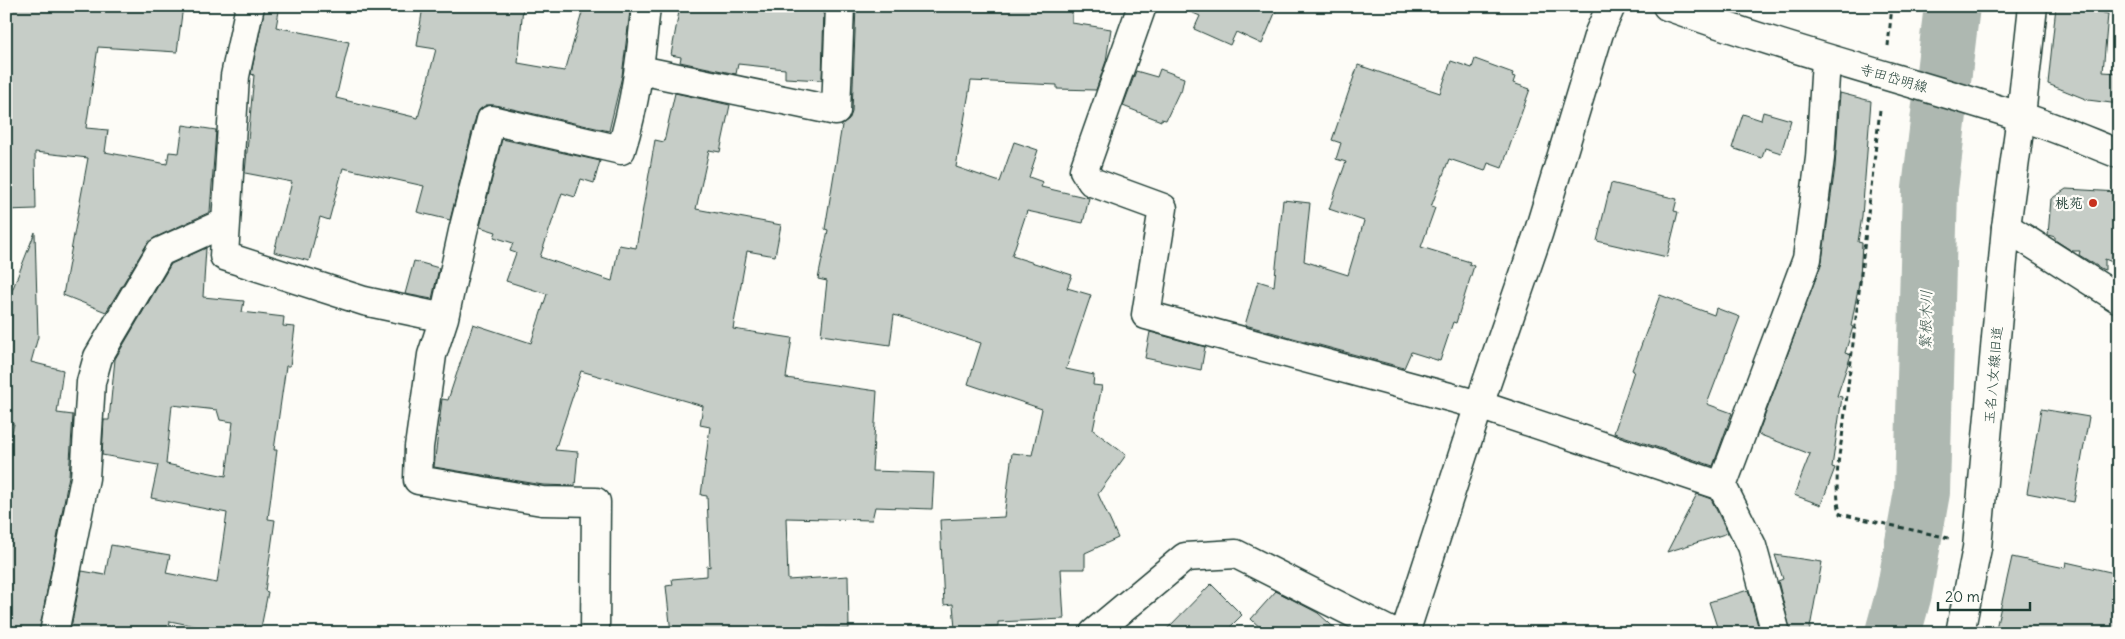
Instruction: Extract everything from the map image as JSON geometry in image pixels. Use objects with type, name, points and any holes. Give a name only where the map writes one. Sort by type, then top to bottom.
[{"type":"street","points":[[250,6],[235,76],[224,223],[224,256],[364,301],[444,318]]},
{"type":"street","points":[[595,633],[596,502],[542,501],[418,480],[419,447],[432,355],[444,318],[463,231],[491,120],[621,150],[631,117],[640,70],[646,6]]},
{"type":"street","points":[[640,70],[836,110],[840,6]]},
{"type":"street","points":[[1142,6],[1084,170],[1092,182],[1163,208],[1146,315],[1479,405],[1722,486],[1752,546],[1776,633]]},
{"type":"street","points":[[1405,633],[1479,405],[1538,234],[1599,33],[1611,6]]},
{"type":"street","name":"寺田岱明線","points":[[1667,6],[1826,60],[1885,74],[2012,114],[2119,154]]},
{"type":"street","name":"玉名八女線旧道","points":[[1960,633],[1977,548],[2006,227],[2012,114],[2033,6]]},
{"type":"street","points":[[1722,486],[1807,259],[1820,158],[1826,60]]},
{"type":"street","points":[[54,633],[85,478],[91,382],[98,358],[160,252],[224,223]]},
{"type":"street","points":[[2006,227],[2119,299]]},
{"type":"street","points":[[1094,633],[1185,557],[1236,554],[1393,633]]},
{"type":"path","points":[[1885,74],[1892,6]]},
{"type":"path","points":[[1880,110],[1842,438],[1837,459],[1836,496],[1840,514],[1957,540]]},
{"type":"building","points":[[6,6],[183,6],[177,52],[98,47],[86,128],[108,130],[105,152],[167,164],[169,152],[179,153],[183,125],[216,130],[210,212],[154,238],[147,244],[106,312],[63,295],[88,158],[35,152],[36,209],[6,210],[6,141],[12,90],[9,90],[11,56],[6,56]]},
{"type":"building","points":[[265,6],[280,6],[276,27],[349,42],[336,98],[418,118],[436,49],[417,46],[423,6],[523,6],[518,63],[564,71],[584,6],[614,6],[630,11],[622,76],[609,131],[495,105],[486,105],[479,110],[476,116],[450,220],[417,212],[424,186],[343,168],[329,220],[320,217],[309,261],[274,252],[292,182],[245,173],[254,75],[251,74]]},
{"type":"building","points":[[680,6],[824,6],[822,80],[785,78],[785,69],[738,64],[736,74],[680,62],[681,57],[671,55]]},
{"type":"building","points":[[856,6],[1072,6],[1072,23],[1111,29],[1106,61],[1096,90],[1057,89],[1057,85],[971,81],[956,167],[1000,182],[1014,142],[1038,150],[1029,177],[1043,182],[1041,187],[1089,198],[1083,223],[1027,211],[1012,256],[1072,275],[1067,288],[1091,295],[1066,369],[1094,375],[1093,385],[1102,386],[1093,430],[1126,455],[1098,494],[1118,538],[1085,553],[1085,569],[1061,569],[1064,619],[998,622],[998,626],[955,629],[953,604],[944,605],[940,520],[1004,517],[1012,453],[1032,455],[1042,409],[968,384],[981,343],[894,315],[890,345],[821,335],[827,281],[818,279],[828,230],[825,229],[842,125],[849,120],[852,112]]},
{"type":"building","points":[[1177,6],[1278,6],[1262,44],[1236,32],[1230,45],[1194,29],[1200,16]]},
{"type":"building","points":[[2056,6],[2090,6],[2090,10],[2108,14],[2103,72],[2119,73],[2119,104],[2088,100],[2048,84]]},
{"type":"building","points":[[1475,59],[1513,73],[1512,76],[1515,77],[1513,83],[1530,89],[1502,168],[1488,163],[1485,171],[1449,159],[1431,207],[1435,208],[1421,247],[1470,262],[1469,264],[1474,266],[1456,323],[1453,322],[1440,361],[1411,352],[1404,368],[1245,325],[1258,281],[1274,286],[1283,200],[1310,203],[1304,261],[1348,275],[1364,221],[1329,209],[1346,162],[1336,159],[1341,143],[1332,140],[1358,65],[1440,93],[1451,61],[1472,68]]},
{"type":"building","points":[[1160,69],[1184,78],[1181,92],[1179,92],[1166,120],[1161,119],[1161,121],[1123,106],[1136,71],[1157,77]]},
{"type":"building","points":[[675,93],[730,105],[720,152],[709,150],[696,209],[781,225],[775,256],[747,251],[733,329],[792,338],[786,378],[877,391],[872,471],[934,473],[932,509],[875,507],[872,520],[786,518],[788,580],[848,576],[849,629],[826,629],[826,633],[671,633],[666,586],[673,585],[672,579],[707,576],[707,566],[710,567],[707,496],[701,495],[710,427],[700,425],[703,406],[581,371],[555,450],[578,452],[575,486],[543,485],[434,467],[442,399],[448,400],[473,324],[531,343],[547,294],[506,281],[516,253],[510,251],[513,243],[494,237],[496,232],[480,227],[502,139],[600,161],[594,183],[581,179],[575,197],[562,193],[540,257],[612,281],[619,245],[636,248],[655,140],[664,142]]},
{"type":"building","points":[[1840,93],[1871,101],[1862,216],[1858,242],[1862,243],[1860,278],[1851,326],[1853,327],[1845,353],[1851,355],[1837,396],[1842,397],[1832,467],[1835,468],[1821,505],[1794,495],[1810,454],[1758,434],[1822,261],[1835,167]]},
{"type":"building","points":[[1763,112],[1791,120],[1781,153],[1765,148],[1762,158],[1732,148],[1743,114],[1761,120]]},
{"type":"building","points":[[1611,183],[1677,199],[1674,211],[1678,212],[1667,257],[1597,241]]},
{"type":"building","points":[[2066,189],[2119,192],[2119,265],[2105,259],[2105,270],[2102,269],[2079,255],[2080,251],[2072,251],[2055,240],[2055,237],[2048,235],[2051,199]]},
{"type":"building","points":[[35,232],[38,337],[31,362],[63,370],[57,413],[73,415],[69,476],[39,633],[6,633],[6,457],[14,424],[6,423],[6,306]]},
{"type":"building","points":[[206,248],[203,297],[244,301],[242,312],[284,317],[283,326],[295,327],[290,366],[286,366],[274,450],[277,450],[268,519],[275,520],[265,591],[268,592],[260,633],[229,633],[170,621],[168,633],[70,633],[82,571],[105,575],[111,545],[170,555],[166,573],[217,583],[227,513],[151,498],[158,465],[102,455],[104,420],[109,420],[115,359],[171,264]],"holes":[[[172,405],[217,410],[220,420],[233,422],[226,476],[166,464]]]},
{"type":"building","points":[[414,261],[439,268],[432,299],[405,294]]},
{"type":"building","points":[[1660,295],[1714,315],[1716,308],[1740,317],[1707,404],[1732,413],[1713,466],[1614,433],[1634,371],[1632,370]]},
{"type":"building","points":[[1150,332],[1205,347],[1201,370],[1145,358]]},
{"type":"building","points":[[2041,409],[2089,417],[2074,502],[2027,493]]},
{"type":"building","points":[[1697,494],[1711,499],[1728,533],[1667,552]]},
{"type":"building","points":[[1775,555],[1822,562],[1809,633],[1791,633],[1778,581],[1783,579]]},
{"type":"building","points":[[2012,557],[2065,568],[2066,562],[2119,574],[2119,633],[1995,633]]},
{"type":"building","points":[[1211,584],[1242,615],[1224,633],[1163,633]]},
{"type":"building","points":[[1748,590],[1760,633],[1719,633],[1709,602]]},
{"type":"building","points":[[1276,591],[1318,613],[1340,633],[1266,633],[1251,619]]},
{"type":"waterway","name":"繁根木川","points":[[1893,633],[1904,593],[1922,492],[1930,189],[1952,6]]},
{"type":"place","name":"桃苑","points":[[2093,203]]}]
